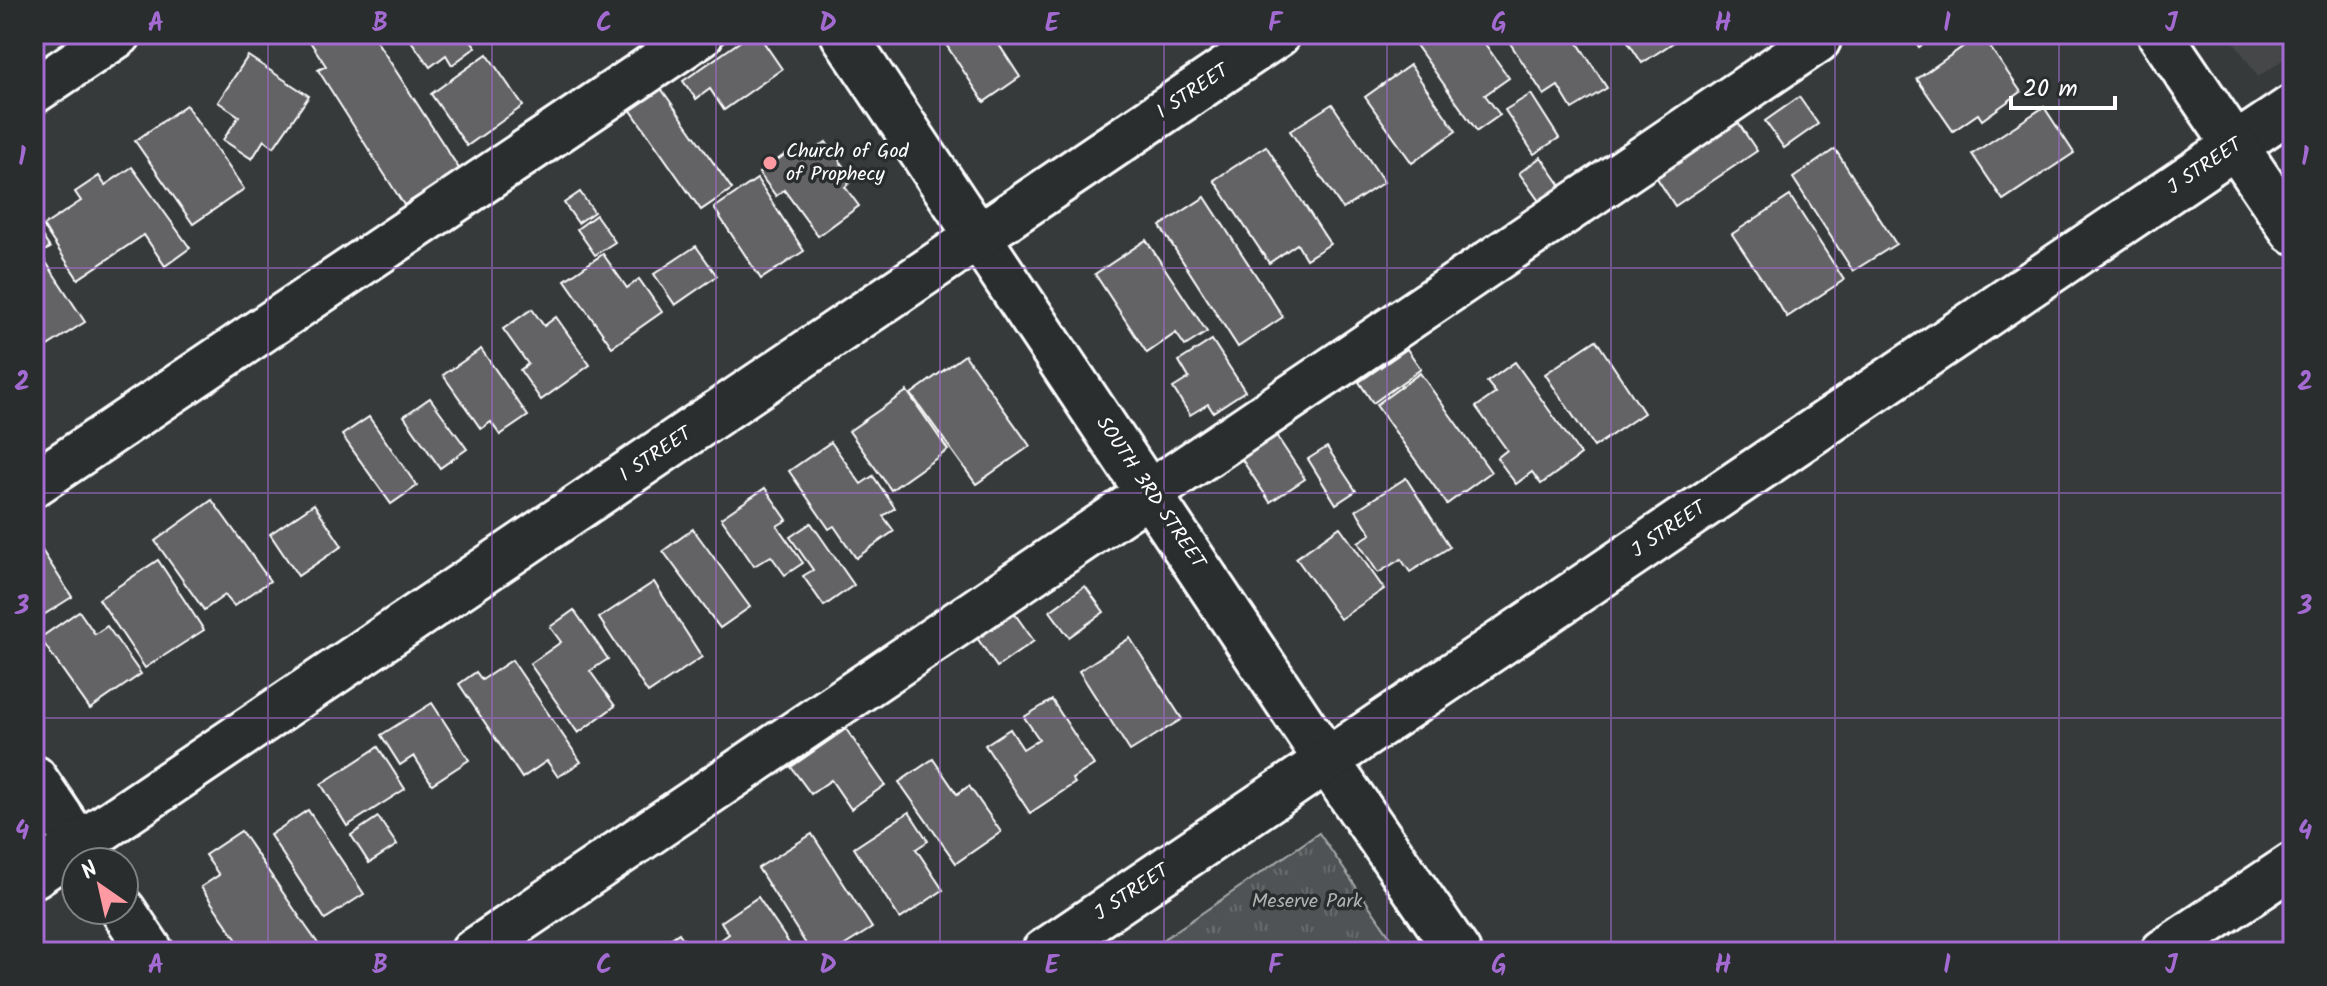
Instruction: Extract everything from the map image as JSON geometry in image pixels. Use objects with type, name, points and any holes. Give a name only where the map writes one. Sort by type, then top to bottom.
[{"type":"street","points":[[34,91],[119,34]]},
{"type":"street","points":[[34,484],[701,34]]},
{"type":"street","name":"SOUTH 3RD STREET","points":[[843,34],[1327,761],[1458,952]]},
{"type":"street","name":"I STREET","points":[[97,846],[1278,34]]},
{"type":"street","points":[[2160,34],[2293,231]]},
{"type":"street","points":[[473,952],[1818,40]]},
{"type":"street","name":"J STREET","points":[[1044,952],[2293,107]]},
{"type":"street","points":[[34,778],[80,846]]},
{"type":"street","name":"I STREET","points":[[34,875],[60,864]]},
{"type":"street","points":[[2163,952],[2293,865]]},
{"type":"street","points":[[134,926],[151,952]]},
{"type":"shaded area","points":[[2229,34],[2293,34],[2293,53],[2258,77]]},
{"type":"green space","name":"Meserve Park","points":[[1319,833],[1401,952],[1145,952]]},
{"type":"building","points":[[305,34],[372,34],[460,170],[404,205],[318,70],[326,66]]},
{"type":"building","points":[[406,34],[466,34],[476,47],[452,65],[446,55],[430,67]]},
{"type":"building","points":[[751,34],[758,34],[782,69],[724,110],[710,89],[696,99],[683,81]]},
{"type":"building","points":[[939,34],[992,34],[1020,77],[984,102]]},
{"type":"building","points":[[1431,34],[1478,34],[1509,78],[1485,95],[1500,115],[1477,131],[1416,45]]},
{"type":"building","points":[[1504,34],[1572,34],[1607,88],[1572,109],[1558,86],[1544,95]]},
{"type":"building","points":[[1623,34],[1668,34],[1674,42],[1642,63]]},
{"type":"building","points":[[1911,34],[1939,34],[1919,47]]},
{"type":"building","points":[[1981,34],[2021,92],[1982,120],[1978,114],[1953,131],[1917,79]]},
{"type":"building","points":[[487,54],[523,106],[467,146],[431,94]]},
{"type":"building","points":[[248,56],[309,96],[274,147],[264,140],[252,159],[223,140],[239,116],[218,102]]},
{"type":"building","points":[[1410,65],[1456,131],[1412,163],[1365,97]]},
{"type":"building","points":[[655,80],[732,189],[701,210],[625,102]]},
{"type":"building","points":[[1531,94],[1559,138],[1534,154],[1505,110]]},
{"type":"building","points":[[1799,97],[1818,124],[1784,148],[1765,121]]},
{"type":"building","points":[[1332,104],[1384,182],[1343,209],[1290,131]]},
{"type":"building","points":[[186,105],[244,189],[193,224],[135,141]]},
{"type":"building","points":[[2044,107],[2074,153],[2003,200],[1972,154]]},
{"type":"building","points":[[1737,121],[1757,151],[1675,206],[1655,175]]},
{"type":"building","points":[[826,142],[853,180],[845,187],[859,206],[818,236],[784,190],[776,196],[759,173],[797,146],[805,157]]},
{"type":"building","points":[[1266,146],[1330,244],[1306,259],[1297,244],[1269,263],[1214,180]]},
{"type":"building","points":[[1835,149],[1896,244],[1853,271],[1793,178]]},
{"type":"building","points":[[1541,157],[1566,193],[1544,208],[1519,173]]},
{"type":"building","points":[[132,167],[190,248],[165,266],[144,235],[78,279],[43,226],[81,201],[75,192],[99,176],[105,185]]},
{"type":"building","points":[[757,179],[804,251],[761,279],[714,208]]},
{"type":"building","points":[[580,192],[594,212],[578,223],[564,203]]},
{"type":"building","points":[[1790,196],[1844,280],[1787,317],[1732,234]]},
{"type":"building","points":[[1205,197],[1283,317],[1238,347],[1160,226]]},
{"type":"building","points":[[596,215],[615,242],[595,255],[577,229]]},
{"type":"building","points":[[34,224],[50,248],[40,253],[85,322],[38,352],[34,345]]},
{"type":"building","points":[[1146,240],[1207,332],[1185,346],[1176,333],[1147,353],[1095,274]]},
{"type":"building","points":[[696,246],[717,276],[675,305],[654,274]]},
{"type":"building","points":[[603,254],[627,288],[639,279],[662,312],[612,347],[565,280]]},
{"type":"building","points":[[532,309],[544,326],[556,317],[590,365],[541,400],[520,370],[528,364],[503,329]]},
{"type":"building","points":[[1212,340],[1245,391],[1213,412],[1208,404],[1190,415],[1173,388],[1189,378],[1179,361]]},
{"type":"building","points":[[1596,340],[1644,413],[1594,447],[1545,374]]},
{"type":"building","points":[[481,349],[528,416],[500,435],[491,422],[481,429],[443,375]]},
{"type":"building","points":[[1407,349],[1421,369],[1373,403],[1359,382]]},
{"type":"building","points":[[965,355],[1030,446],[976,484],[911,394]]},
{"type":"building","points":[[1515,362],[1581,455],[1541,484],[1532,472],[1516,484],[1497,458],[1507,450],[1476,407],[1496,393],[1487,382]]},
{"type":"building","points":[[1420,373],[1491,472],[1447,504],[1376,405]]},
{"type":"building","points":[[907,391],[948,450],[891,490],[849,431]]},
{"type":"building","points":[[430,398],[467,449],[440,468],[404,416]]},
{"type":"building","points":[[369,417],[417,486],[391,504],[342,435]]},
{"type":"building","points":[[1272,429],[1305,479],[1270,502],[1237,452]]},
{"type":"building","points":[[831,442],[861,484],[873,476],[895,508],[883,516],[894,531],[856,558],[834,526],[829,529],[789,471]]},
{"type":"building","points":[[1327,447],[1356,491],[1336,504],[1308,459]]},
{"type":"building","points":[[1406,478],[1450,547],[1410,572],[1401,559],[1378,573],[1358,542],[1371,534],[1356,510]]},
{"type":"building","points":[[765,488],[787,520],[777,526],[803,563],[785,575],[771,556],[754,566],[721,518]]},
{"type":"building","points":[[212,500],[270,581],[234,606],[225,595],[204,610],[155,541]]},
{"type":"building","points":[[314,504],[342,546],[298,576],[270,534]]},
{"type":"building","points":[[811,523],[854,585],[824,606],[803,576],[813,570],[790,537]]},
{"type":"building","points":[[1340,527],[1384,589],[1340,619],[1296,558]]},
{"type":"building","points":[[693,529],[750,607],[720,628],[663,551]]},
{"type":"building","points":[[34,538],[72,597],[34,621]]},
{"type":"building","points":[[158,560],[204,630],[145,668],[99,599]]},
{"type":"building","points":[[654,582],[702,657],[648,693],[599,618]]},
{"type":"building","points":[[1085,586],[1104,612],[1069,637],[1050,611]]},
{"type":"building","points":[[574,610],[608,659],[590,671],[615,706],[578,733],[530,664],[561,642],[550,627]]},
{"type":"building","points":[[1012,610],[1034,641],[997,667],[975,635]]},
{"type":"building","points":[[79,611],[95,634],[107,626],[141,674],[90,709],[40,638]]},
{"type":"building","points":[[1130,638],[1182,719],[1130,751],[1079,671]]},
{"type":"building","points":[[512,660],[581,762],[558,777],[547,761],[522,778],[459,684],[476,672],[482,680]]},
{"type":"building","points":[[1052,700],[1094,765],[1072,779],[1075,783],[1030,813],[985,745],[1010,729],[1023,749],[1039,739],[1024,717]]},
{"type":"building","points":[[432,703],[469,760],[432,784],[414,756],[400,765],[381,735]]},
{"type":"building","points":[[846,729],[885,785],[851,809],[831,780],[811,794],[791,767]]},
{"type":"building","points":[[378,747],[405,789],[347,826],[321,784]]},
{"type":"building","points":[[933,759],[957,794],[969,786],[1001,832],[956,863],[899,782]]},
{"type":"building","points":[[308,810],[364,894],[325,919],[270,835]]},
{"type":"building","points":[[909,812],[928,841],[916,849],[943,890],[900,919],[854,848]]},
{"type":"building","points":[[378,817],[397,845],[369,863],[351,835]]},
{"type":"building","points":[[241,831],[324,952],[245,952],[201,887],[219,875],[205,855]]},
{"type":"building","points":[[812,834],[872,928],[834,952],[811,952],[758,868]]},
{"type":"building","points":[[758,897],[795,952],[720,952],[715,944],[729,934],[721,922]]},
{"type":"building","points":[[679,933],[692,952],[651,952]]},
{"type":"place","name":"Church of God of Prophecy","points":[[770,163]]}]
